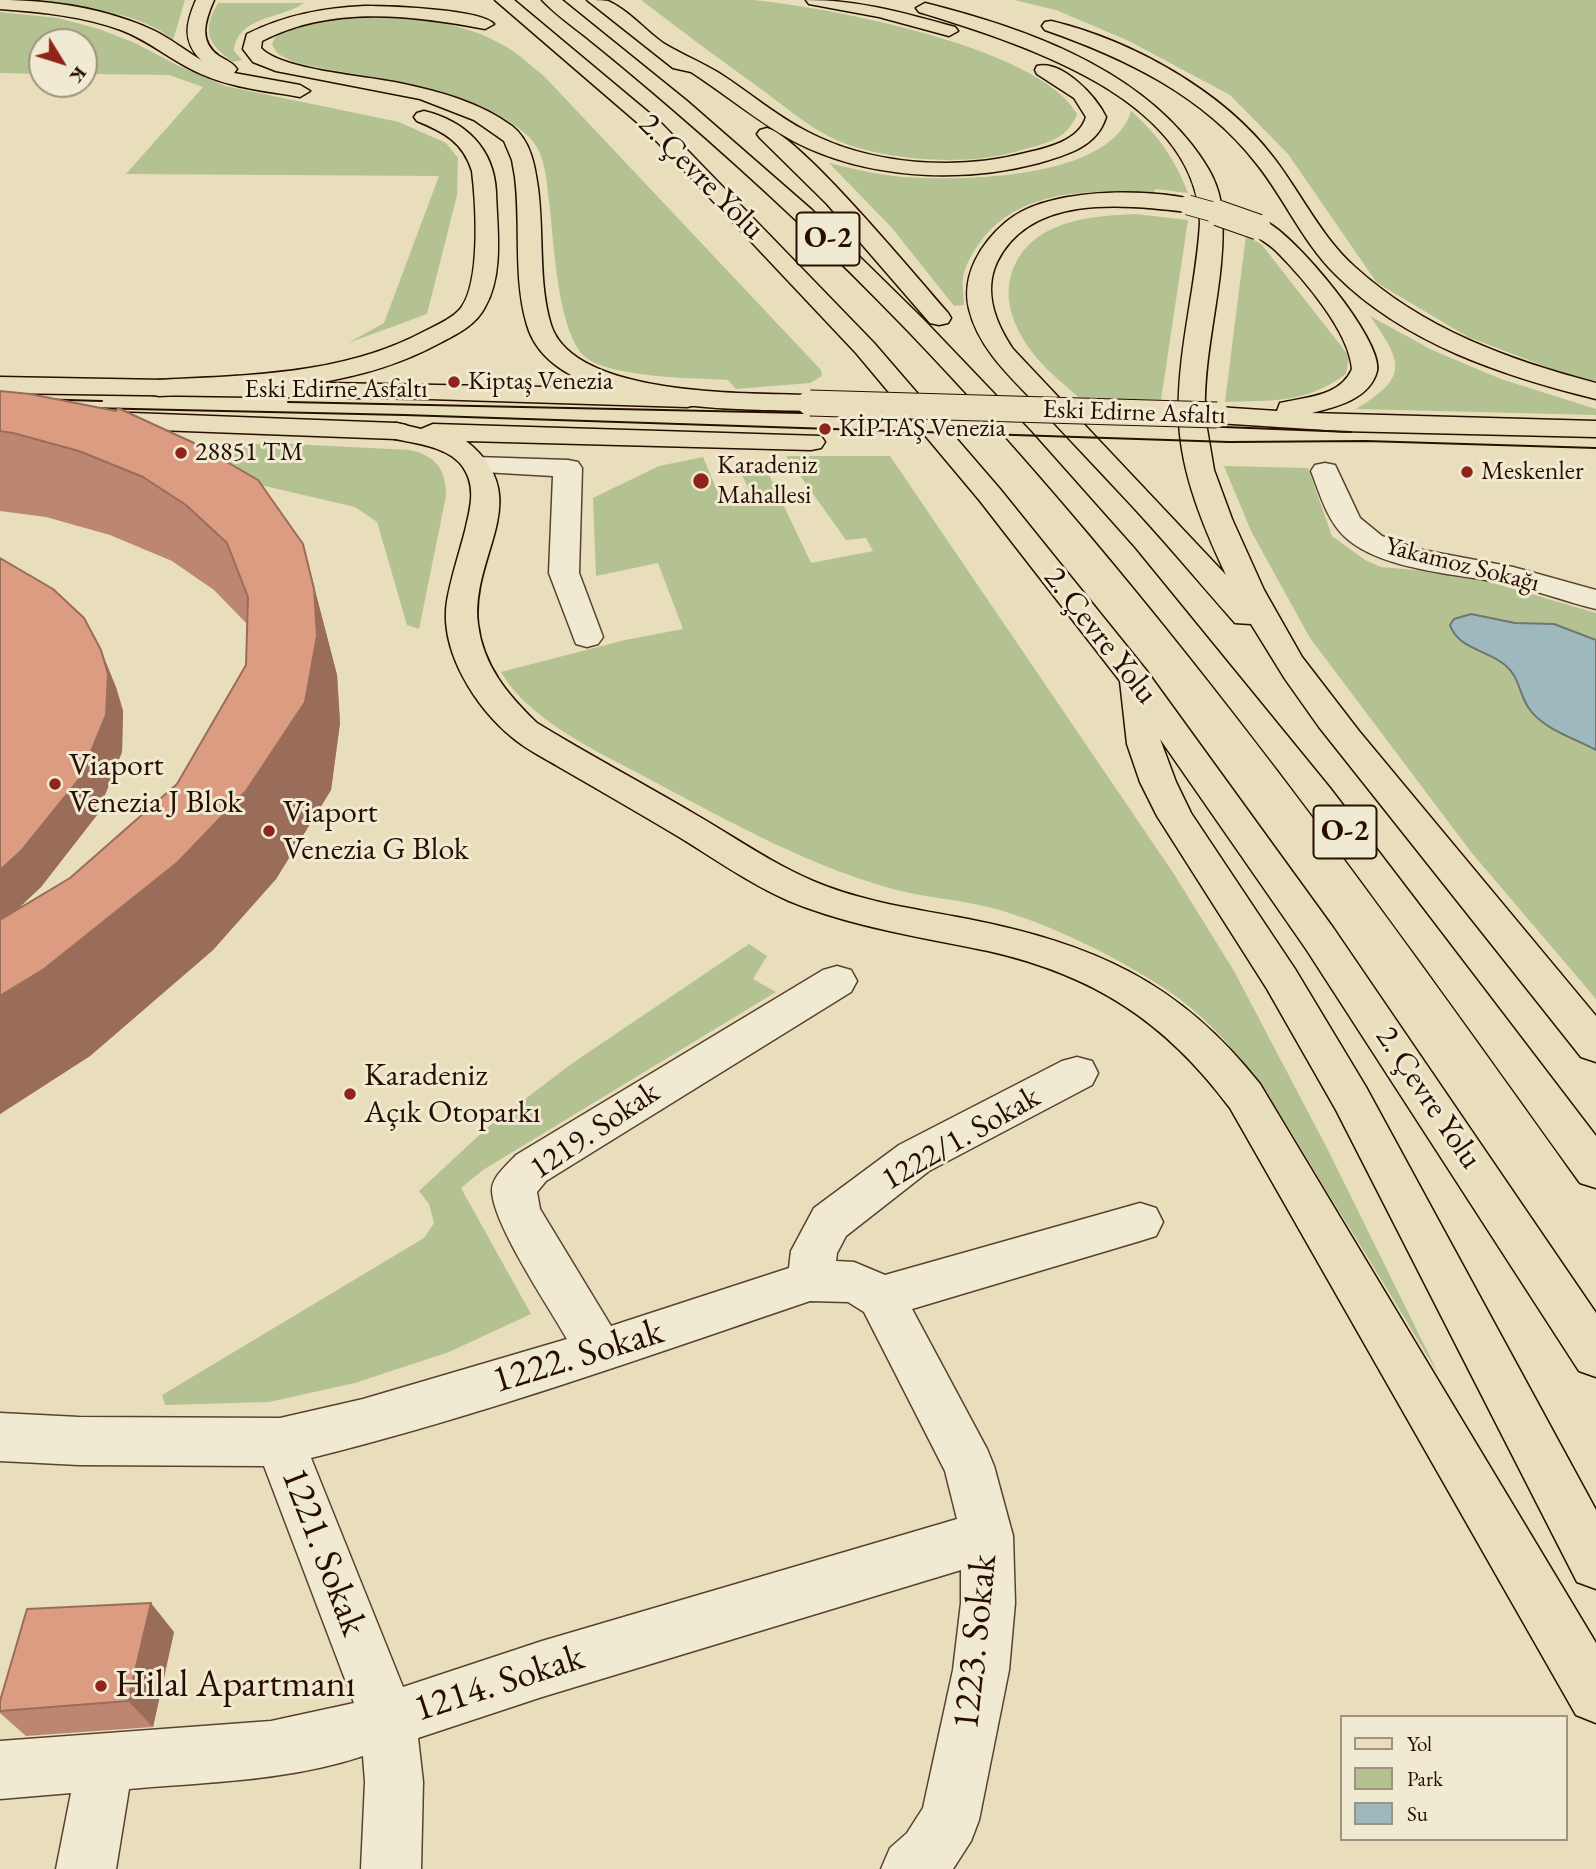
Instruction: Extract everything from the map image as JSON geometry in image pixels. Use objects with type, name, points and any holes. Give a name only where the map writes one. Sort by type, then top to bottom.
[{"type":"main road","points":[[373,0],[450,11],[507,33]]},
{"type":"main road","name":"2. Çevre Yolu","points":[[504,0],[653,126],[664,141],[789,267],[892,379],[990,495],[1134,677],[1371,1014],[1596,1355]]},
{"type":"main road","name":"2. Çevre Yolu","points":[[551,0],[693,115],[807,218],[952,365],[1080,506],[1210,661],[1354,843],[1596,1170]]},
{"type":"main road","points":[[596,0],[661,49],[806,168],[1018,405],[1060,463],[1080,506]]},
{"type":"main road","points":[[661,49],[711,75],[802,138],[842,153],[885,162],[929,167],[966,167],[1032,159],[1077,142],[1095,124],[1092,106],[1081,93],[1066,82],[1011,54],[942,28],[881,12],[815,0]]},
{"type":"main road","points":[[890,0],[1008,28],[1124,71],[1167,93],[1202,121],[1218,138]]},
{"type":"main road","points":[[961,0],[982,5]]},
{"type":"main road","points":[[0,4],[68,11],[125,26],[148,34],[197,66],[223,76],[412,112],[455,130],[468,141],[480,158],[485,181],[484,279],[471,311],[457,324],[429,341],[359,367],[271,381],[159,388]]},
{"type":"main road","points":[[485,24],[422,11],[367,6],[341,8],[314,11],[276,23],[253,38],[253,48],[260,58],[283,67],[439,99],[466,110],[507,133],[519,149],[524,164],[534,291],[545,341],[556,356],[591,376],[611,382],[708,400]]},
{"type":"main road","points":[[202,7],[194,30],[195,41],[204,52],[228,69],[276,87]]},
{"type":"main road","points":[[925,8],[1021,39],[1094,72],[1146,107],[1172,132],[1199,169],[1209,189],[1212,206],[1192,392],[1195,448],[1219,528],[1260,614],[1289,661],[1334,721],[1596,1046]]},
{"type":"main road","points":[[1029,19],[1140,63],[1217,111],[1262,155],[1322,243],[1344,270],[1407,318],[1486,356],[1596,391]]},
{"type":"main road","points":[[535,51],[631,126],[664,141]]},
{"type":"main road","points":[[1241,162],[1322,243]]},
{"type":"main road","points":[[1217,415],[1292,408],[1328,400],[1360,381],[1366,366],[1363,351],[1343,318],[1292,254],[1258,227],[1238,219],[1188,205],[1155,201],[1096,200],[1068,204],[1024,218],[1002,235],[988,254],[980,275],[979,308],[987,328],[1004,354],[1289,661]]},
{"type":"main road","name":"Eski Edirne Asfaltı","points":[[0,385],[436,389],[1217,415],[1341,423],[1596,429]]},
{"type":"main road","name":"Eski Edirne Asfaltı","points":[[0,416],[811,442]]},
{"type":"main road","points":[[396,430],[455,446],[464,451],[476,465],[484,481],[486,499],[461,603],[461,619],[471,657],[484,687],[525,731],[798,890],[868,912],[1052,954],[1108,976],[1154,1003],[1189,1029],[1223,1065],[1265,1130],[1596,1695]]},
{"type":"main road","points":[[1134,677],[1144,744],[1158,782],[1175,816],[1281,979],[1351,1099],[1596,1563]]},
{"type":"street","points":[[476,465],[568,467],[564,573],[587,637]]},
{"type":"street","name":"Yakamoz Sokağı","points":[[1325,471],[1345,516],[1358,534],[1385,548],[1406,556],[1513,576],[1596,600]]},
{"type":"street","name":"1219. Sokak","points":[[600,1351],[518,1213],[514,1188],[531,1168],[837,981]]},
{"type":"street","name":"1222/1. Sokak","points":[[810,1281],[814,1251],[830,1222],[914,1158],[1077,1073]]},
{"type":"street","points":[[881,1297],[1140,1222]]},
{"type":"street","name":"1222. Sokak","points":[[0,1437],[79,1441],[280,1442],[363,1422],[600,1351],[810,1281],[853,1282],[881,1297]]},
{"type":"street","name":"1223. Sokak","points":[[881,1297],[969,1466],[987,1536],[988,1603],[981,1670],[950,1820],[927,1864]]},
{"type":"street","name":"1221. Sokak","points":[[280,1442],[388,1719],[394,1782],[391,1869]]},
{"type":"street","name":"1214. Sokak","points":[[0,1770],[271,1749],[336,1737],[542,1669],[987,1536]]},
{"type":"street","points":[[86,1869],[104,1764]]},
{"type":"green space","points":[[11,0],[185,0],[173,40],[158,29],[118,14],[96,9]]},
{"type":"green space","points":[[641,0],[753,0],[787,4],[878,21],[929,34],[978,50],[1021,69],[1055,90],[1077,114],[1061,136],[997,156],[948,160],[872,152],[830,137],[813,127]]},
{"type":"green space","points":[[1014,0],[1596,0],[1596,381],[1568,375],[1468,337],[1377,283],[1288,154],[1230,95],[1129,41],[1056,10]]},
{"type":"green space","points":[[218,3],[304,3],[243,31],[234,51],[242,60],[233,62],[218,49],[210,37],[210,22]]},
{"type":"green space","points":[[0,12],[58,18],[95,28],[28,28],[28,74],[0,73]]},
{"type":"green space","points":[[374,14],[458,27],[490,38],[525,60],[544,76],[821,370],[822,376],[810,383],[736,389],[728,380],[630,372],[594,363],[583,355],[574,342],[562,305],[544,167],[539,151],[529,137],[506,119],[479,105],[418,86],[294,62],[278,54],[272,45],[275,37],[304,22]]},
{"type":"green space","points":[[98,29],[135,43],[225,86],[399,122],[446,143],[458,158],[457,195],[427,314],[348,343],[384,323],[439,176],[126,174],[203,87],[169,75],[98,74]]},
{"type":"green space","points":[[1131,111],[1165,148],[1188,193],[1155,189],[1154,193],[1082,193],[1034,202],[1013,212],[994,226],[971,257],[963,279],[964,305],[954,306],[892,228],[829,163],[903,177],[960,178],[1031,171],[1065,163],[1095,151],[1118,134]]},
{"type":"green space","points":[[1135,214],[1188,220],[1161,400],[1079,398],[1040,362],[1018,330],[1009,302],[1012,272],[1032,242],[1046,232],[1080,220]]},
{"type":"green space","points":[[1246,235],[1262,245],[1349,356],[1346,374],[1331,384],[1302,396],[1225,402]]},
{"type":"green space","points":[[1370,316],[1432,350],[1501,379],[1596,409],[1596,415],[1356,409],[1385,388],[1395,368],[1389,346]]},
{"type":"green space","points":[[211,444],[292,444],[410,450],[433,460],[444,478],[446,496],[419,629],[407,625],[377,522],[355,507],[196,470]]},
{"type":"green space","points":[[786,456],[890,456],[1174,874],[1234,971],[1328,1150],[1440,1377],[1278,1111],[1239,1056],[1191,1008],[1124,964],[1036,922],[979,905],[889,888],[790,851],[726,820],[559,729],[526,703],[512,688],[501,672],[625,640],[683,629],[658,563],[596,576],[593,498],[659,466],[703,457],[721,500],[752,496],[739,469],[764,464],[811,563],[873,551],[866,538],[846,540]]},
{"type":"green space","points":[[1224,466],[1308,468],[1332,536],[1365,560],[1381,567],[1463,574],[1596,613],[1596,999],[1471,852],[1310,638],[1251,531]]},
{"type":"green space","points":[[749,944],[767,956],[753,979],[776,992],[483,1170],[461,1188],[531,1314],[449,1352],[355,1383],[269,1402],[165,1405],[162,1395],[424,1238],[434,1223],[429,1204],[419,1191],[488,1127],[574,1062]]},
{"type":"water","points":[[1471,614],[1515,623],[1554,624],[1596,640],[1596,750],[1541,721],[1528,707],[1510,669],[1466,644],[1454,633],[1450,625],[1454,619]]},
{"type":"building","points":[[0,391],[30,394],[116,411],[118,408],[194,443],[258,480],[303,544],[314,589],[317,636],[305,702],[246,791],[178,862],[44,969],[0,996],[0,920],[70,878],[177,784],[246,665],[248,597],[227,543],[186,505],[143,477],[79,451],[0,431]]},
{"type":"building","name":"Viaport Venezia J Blok","points":[[0,558],[53,589],[84,618],[101,650],[108,674],[106,715],[80,778],[22,850],[0,870]]},
{"type":"building","points":[[151,1603],[128,1701],[0,1711],[0,1701],[27,1609]]},
{"type":"tram line","points":[[0,398],[102,401]]},
{"type":"tram line","points":[[288,402],[944,416],[1351,432]]},
{"type":"tram line","points":[[88,408],[404,415],[1229,442],[1366,441],[1596,448]]},
{"type":"place","name":"Kiptaş Venezia","points":[[454,382]]},
{"type":"place","name":"KİPTAŞ Venezia","points":[[825,429]]},
{"type":"place","name":"28851 TM","points":[[181,453]]},
{"type":"place","name":"Meskenler","points":[[1467,472]]},
{"type":"place","name":"Karadeniz Mahallesi","points":[[701,481]]},
{"type":"place","name":"Viaport Venezia J Blok","points":[[55,784]]},
{"type":"place","name":"Viaport Venezia G Blok","points":[[269,831]]},
{"type":"place","name":"Karadeniz Açık Otoparkı","points":[[350,1094]]},
{"type":"place","name":"Hilal Apartmanı","points":[[101,1686]]}]
